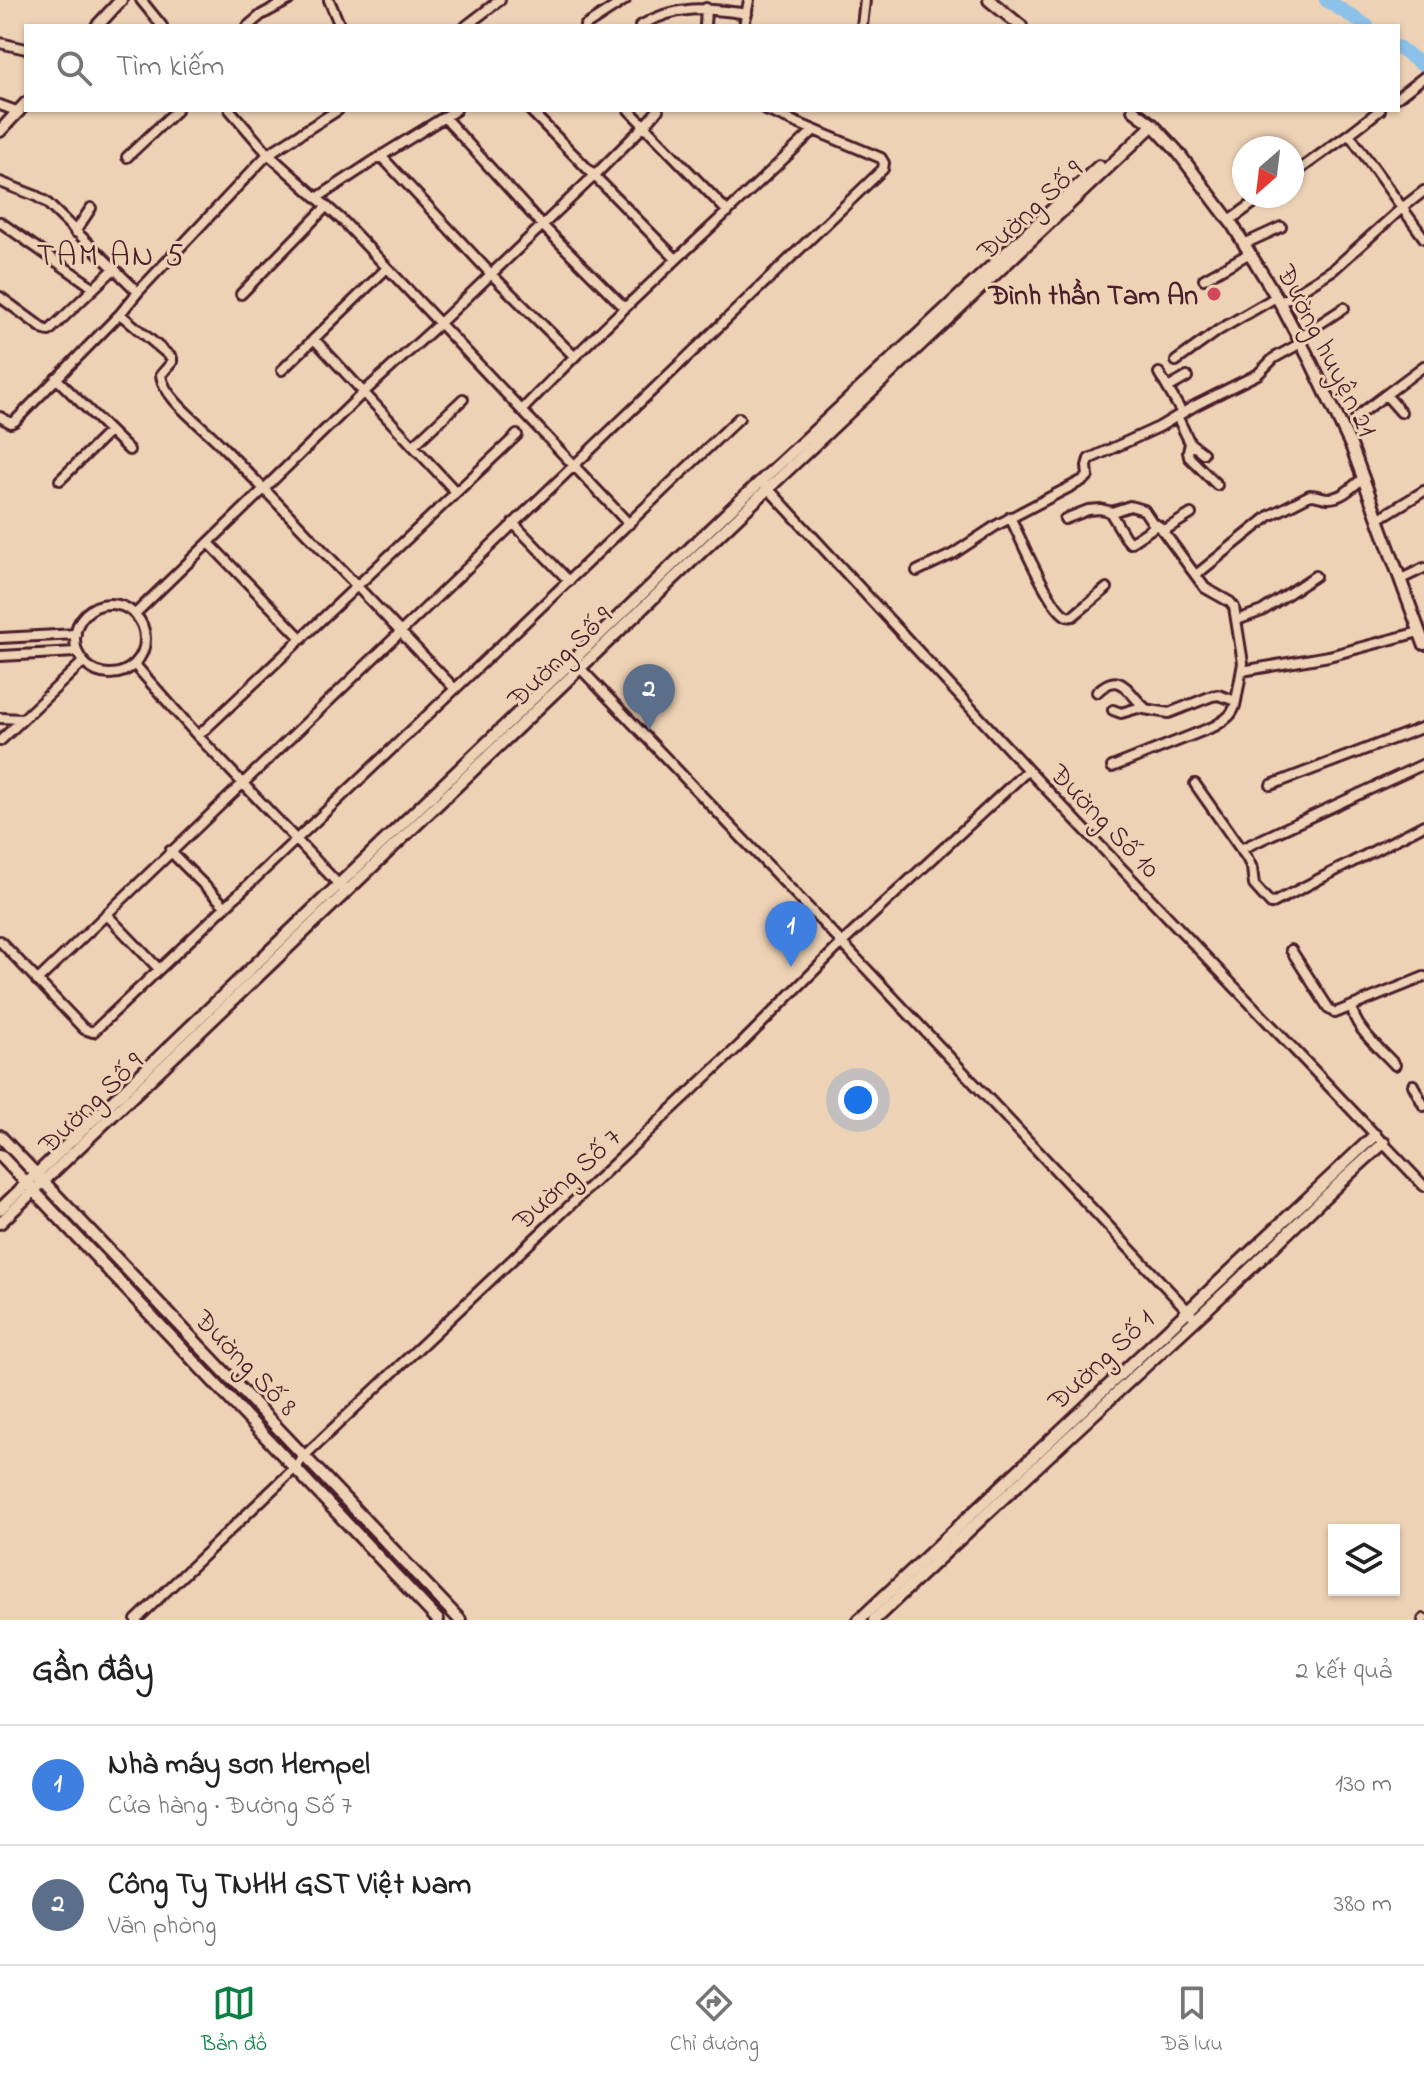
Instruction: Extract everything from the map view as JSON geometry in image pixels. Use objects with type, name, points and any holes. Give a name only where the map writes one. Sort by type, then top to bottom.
[{"type":"street","points":[[99,24],[121,0]]},
{"type":"street","points":[[141,0],[160,24]]},
{"type":"street","points":[[250,24],[289,0]]},
{"type":"street","points":[[329,0],[339,24]]},
{"type":"street","points":[[469,24],[500,0]]},
{"type":"street","points":[[588,24],[625,0]]},
{"type":"street","points":[[744,24],[749,0]]},
{"type":"street","points":[[862,24],[865,0]]},
{"type":"street","points":[[989,0],[1019,24]]},
{"type":"street","points":[[643,24],[655,17],[686,9],[706,8],[747,14]]},
{"type":"street","points":[[705,24],[706,8]]},
{"type":"street","points":[[0,43],[24,49]]},
{"type":"street","points":[[1400,95],[1423,77]]},
{"type":"street","points":[[0,105],[22,108]]},
{"type":"street","points":[[0,131],[22,108]]},
{"type":"street","points":[[127,157],[175,112]]},
{"type":"street","points":[[232,112],[268,154],[344,222],[629,524]]},
{"type":"street","points":[[0,417],[11,423],[15,421],[120,314],[268,154],[335,112]]},
{"type":"street","points":[[317,198],[453,112]]},
{"type":"street","points":[[532,112],[676,259]]},
{"type":"street","points":[[631,112],[728,212]]},
{"type":"street","points":[[135,614],[364,392],[594,176],[656,112]]},
{"type":"street","points":[[37,981],[883,169],[881,158],[770,112]]},
{"type":"street","name":"Đường huyện 21","points":[[1136,112],[1177,151],[1229,221],[1300,340],[1352,448],[1424,644]]},
{"type":"street","points":[[1304,166],[1377,112]]},
{"type":"street","points":[[445,118],[542,225],[624,307]]},
{"type":"street","name":"Đường Số 9","points":[[0,1223],[39,1177],[341,888],[1150,123]]},
{"type":"street","points":[[522,410],[624,307],[813,131]]},
{"type":"street","points":[[1349,134],[1424,238]]},
{"type":"street","points":[[381,156],[491,274],[574,356]]},
{"type":"street","points":[[0,182],[46,202],[138,292]]},
{"type":"street","points":[[1176,361],[1219,330],[1334,269],[1424,191]]},
{"type":"street","points":[[241,294],[326,207]]},
{"type":"street","points":[[75,232],[91,208]]},
{"type":"street","points":[[1229,221],[1247,208]]},
{"type":"street","points":[[0,222],[94,288]]},
{"type":"street","points":[[1204,279],[1281,227]]},
{"type":"street","points":[[282,370],[387,268]]},
{"type":"street","points":[[0,297],[49,331],[114,269]]},
{"type":"street","points":[[917,571],[953,554],[1010,517],[1085,479],[1089,459],[1159,427],[1258,374],[1274,358],[1344,308]]},
{"type":"street","points":[[120,314],[172,358],[161,375],[170,395],[265,489],[455,689]]},
{"type":"street","points":[[314,339],[456,492]]},
{"type":"street","points":[[1356,417],[1424,366]]},
{"type":"street","points":[[1159,373],[1190,443],[1203,453]]},
{"type":"street","points":[[1168,388],[1187,377]]},
{"type":"street","points":[[56,378],[129,450]]},
{"type":"street","points":[[1386,395],[1401,412]]},
{"type":"street","points":[[413,446],[463,399]]},
{"type":"street","points":[[0,941],[84,1029],[93,1032],[739,418]]},
{"type":"street","points":[[60,480],[109,432]]},
{"type":"street","points":[[198,736],[517,435]]},
{"type":"street","points":[[1190,443],[1189,457],[1217,485]]},
{"type":"street","points":[[1196,575],[1269,516],[1310,495],[1328,498],[1341,495],[1363,478]]},
{"type":"street","name":"Đường Số 9","points":[[341,888],[581,669],[764,485]]},
{"type":"street","name":"Đường Số 10","points":[[764,485],[1028,770],[1424,1186]]},
{"type":"street","points":[[1378,519],[1424,491]]},
{"type":"street","points":[[1065,519],[1088,510],[1110,512],[1130,506],[1144,510],[1210,593],[1230,602],[1237,620],[1242,671],[1235,708],[1229,717],[1215,726],[1112,767]]},
{"type":"street","points":[[1110,512],[1130,543],[1191,514]]},
{"type":"street","points":[[1010,517],[1048,595],[1064,615],[1073,616],[1107,588]]},
{"type":"street","points":[[513,523],[569,581]]},
{"type":"street","points":[[209,543],[302,639]]},
{"type":"street","points":[[1401,579],[1424,568]]},
{"type":"street","points":[[1237,620],[1262,611],[1315,576]]},
{"type":"street","points":[[118,604],[135,614],[144,630],[145,642],[135,665],[124,672],[111,674],[92,670],[83,662],[76,652],[76,634],[77,625],[84,614],[100,605],[118,604]]},
{"type":"street","points":[[1242,671],[1329,656],[1419,632]]},
{"type":"street","points":[[0,638],[76,634]]},
{"type":"street","points":[[0,656],[76,652]]},
{"type":"street","points":[[0,741],[83,662]]},
{"type":"street","points":[[135,665],[341,888]]},
{"type":"street","points":[[581,669],[1196,1319]]},
{"type":"street","points":[[1097,692],[1109,682],[1117,681],[1145,709]]},
{"type":"street","points":[[1113,710],[1121,713],[1145,709],[1169,713],[1218,695],[1236,701]]},
{"type":"street","points":[[0,718],[23,719]]},
{"type":"street","points":[[1271,785],[1424,727]]},
{"type":"street","points":[[1241,849],[1424,764]]},
{"type":"street","name":"Đường Số 7","points":[[136,1620],[304,1456],[740,1045],[842,943],[1028,770]]},
{"type":"street","points":[[1195,784],[1241,849],[1252,868],[1254,885],[1268,903],[1273,904],[1424,825]]},
{"type":"street","points":[[170,851],[225,906]]},
{"type":"street","points":[[106,914],[159,969]]},
{"type":"street","points":[[1291,950],[1332,1013],[1421,978],[1424,989]]},
{"type":"street","points":[[1353,1006],[1352,1014],[1363,1032],[1395,1065]]},
{"type":"street","points":[[1413,1085],[1424,1106]]},
{"type":"street","name":"Đường Số 1","points":[[859,1620],[1375,1135]]},
{"type":"street","name":"Đường Số 8","points":[[0,1136],[460,1620]]},
{"type":"street","name":"Đường Số 1","points":[[874,1620],[1384,1143]]},
{"type":"street","name":"Đường Số 8","points":[[0,1155],[438,1620]]},
{"type":"street","name":"Đường Số 9","points":[[0,1209],[30,1187]]},
{"type":"waterway","points":[[1326,0],[1364,24]]},
{"type":"waterway","points":[[1400,48],[1424,66]]},
{"type":"place","name":"Đình thần Tam An","points":[[1214,294]]},
{"type":"place","name":"Công Ty TNHH GST Việt Nam","points":[[649,730]]},
{"type":"place","name":"Nhà máy sơn Hempel","points":[[791,967]]},
{"type":"district","name":"TAM AN 5","points":[[111,254]]}]
